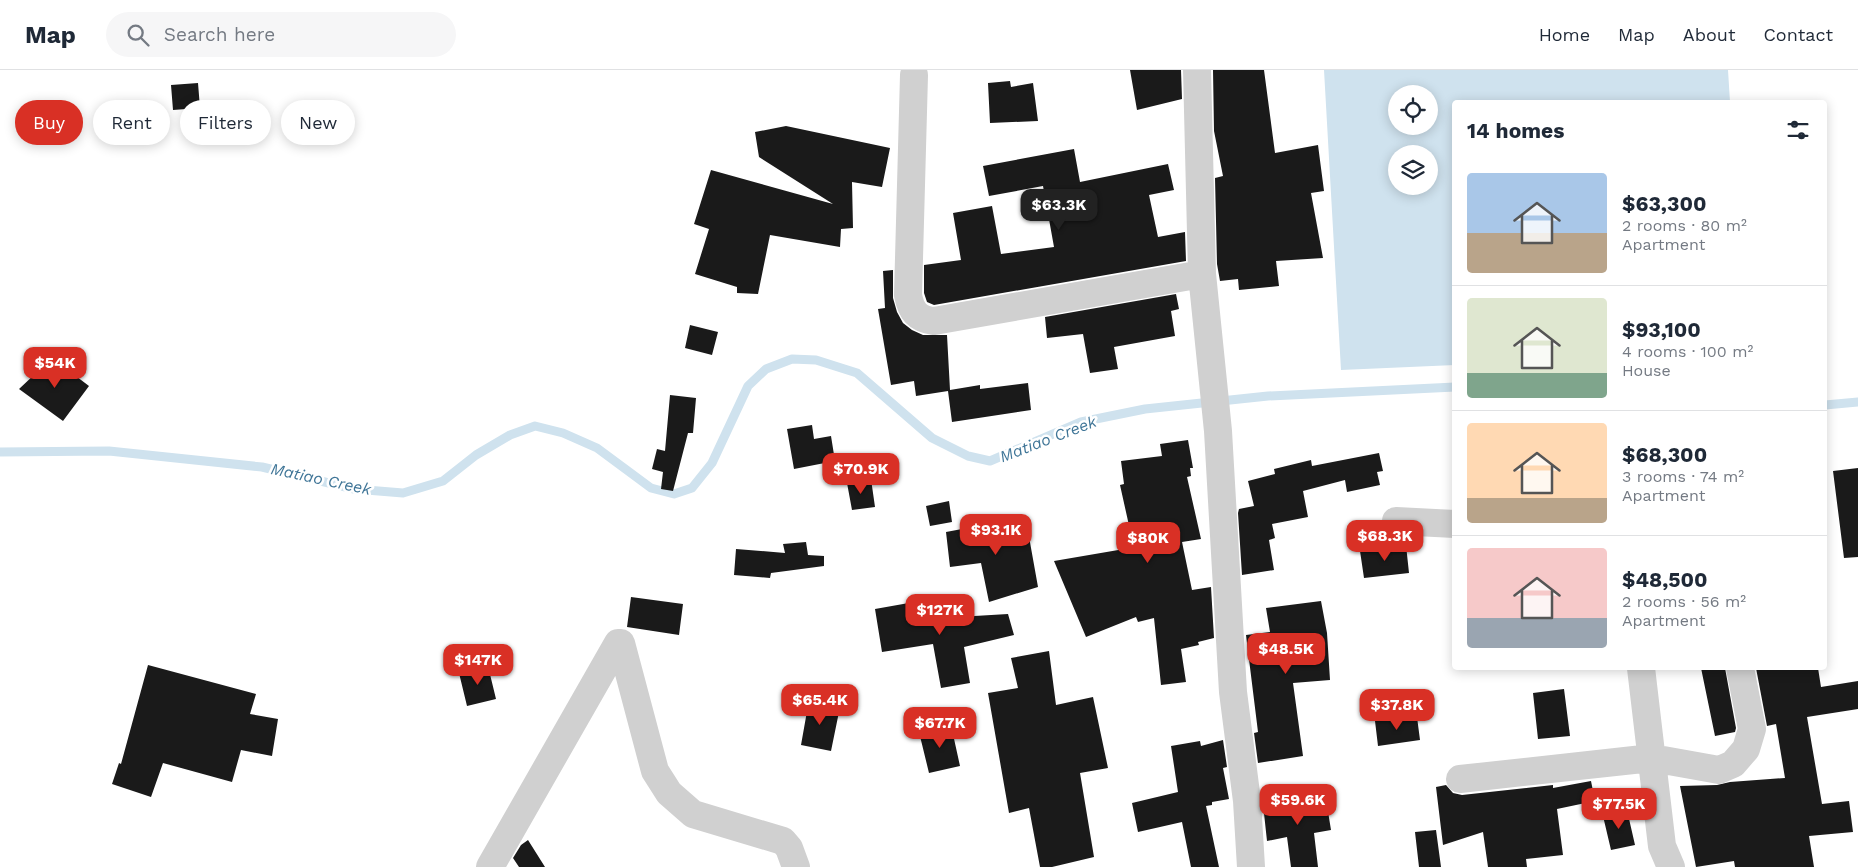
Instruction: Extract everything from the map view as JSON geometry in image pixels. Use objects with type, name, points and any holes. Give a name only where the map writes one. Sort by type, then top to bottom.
[{"type":"street","points":[[1197,70],[1202,274],[1211,340],[1218,431],[1233,692],[1247,801],[1252,867]]},
{"type":"street","points":[[914,74],[908,295],[910,306],[916,315],[925,320],[934,320],[1202,274]]},
{"type":"street","points":[[1396,521],[1452,524]]},
{"type":"street","points":[[490,867],[618,644],[621,642],[655,771],[669,793],[693,814],[783,841],[789,848],[796,867]]},
{"type":"street","points":[[1641,670],[1662,846],[1668,867]]},
{"type":"street","points":[[1460,779],[1652,758],[1719,770],[1733,764],[1746,749],[1752,729],[1740,670]]},
{"type":"water","points":[[1324,70],[1728,70],[1730,100],[1452,100],[1452,365],[1341,370]]},
{"type":"building","points":[[1130,70],[1181,70],[1182,99],[1137,110]]},
{"type":"building","points":[[1213,70],[1264,70],[1275,153],[1318,145],[1324,191],[1311,193],[1323,258],[1276,261],[1279,286],[1239,290],[1238,279],[1220,281],[1217,264],[1215,178],[1223,176],[1214,131]]},
{"type":"building","points":[[1010,81],[1011,87],[1033,83],[1038,121],[990,123],[988,83]]},
{"type":"building","points":[[198,83],[199,100],[180,100],[180,109],[173,110],[171,85]]},
{"type":"building","points":[[786,126],[890,148],[882,187],[852,182],[853,228],[841,229],[840,247],[770,235],[758,294],[737,293],[737,287],[695,274],[709,229],[694,224],[711,170],[833,204],[759,157],[755,132]]},
{"type":"building","points":[[1074,149],[1080,182],[1168,164],[1174,190],[1149,195],[1158,237],[1185,232],[1186,261],[934,305],[927,302],[924,293],[924,265],[961,260],[953,213],[992,206],[1001,254],[1054,247],[1043,186],[989,196],[983,166]]},
{"type":"building","points":[[893,270],[893,298],[903,323],[923,335],[947,335],[950,390],[980,385],[980,389],[1028,383],[1031,410],[952,422],[948,391],[916,396],[914,381],[891,385],[878,309],[885,308],[883,271]]},
{"type":"building","points":[[1176,294],[1179,309],[1171,311],[1175,336],[1114,347],[1118,369],[1090,373],[1083,334],[1047,338],[1045,317]]},
{"type":"building","points":[[690,325],[718,332],[712,355],[685,348]]},
{"type":"building","points":[[52,358],[89,386],[63,421],[19,389]]},
{"type":"building","points":[[670,395],[696,398],[693,433],[688,433],[673,491],[661,489],[663,472],[652,469],[657,449],[665,451]]},
{"type":"building","points":[[812,425],[814,439],[831,436],[835,461],[794,469],[787,429]]},
{"type":"building","points":[[1188,440],[1193,468],[1190,468],[1191,476],[1187,477],[1201,539],[1182,542],[1192,590],[1211,587],[1214,638],[1198,642],[1199,645],[1181,649],[1186,682],[1161,685],[1154,618],[1138,622],[1136,617],[1086,637],[1054,561],[1130,548],[1128,540],[1132,539],[1120,485],[1124,484],[1121,461],[1162,456],[1160,444]]},
{"type":"building","points":[[1379,453],[1383,471],[1377,472],[1380,485],[1347,492],[1345,480],[1303,491],[1308,517],[1272,524],[1275,538],[1269,540],[1274,570],[1242,575],[1238,513],[1239,509],[1254,506],[1248,481],[1275,474],[1274,469],[1311,460],[1312,466]]},
{"type":"building","points":[[1858,468],[1858,557],[1844,558],[1833,471]]},
{"type":"building","points":[[871,479],[875,507],[852,510],[847,483]]},
{"type":"building","points":[[949,501],[952,522],[930,526],[926,506]]},
{"type":"building","points":[[1010,520],[1010,523],[1026,520],[1038,587],[989,602],[981,563],[950,567],[946,532]]},
{"type":"building","points":[[806,542],[808,555],[824,556],[824,566],[771,573],[770,578],[734,575],[736,549],[785,553],[783,544]]},
{"type":"building","points":[[1406,545],[1409,573],[1364,578],[1360,551]]},
{"type":"building","points":[[631,597],[683,604],[679,635],[627,627]]},
{"type":"building","points":[[920,601],[924,619],[1008,614],[1014,635],[964,647],[970,683],[941,688],[933,644],[882,652],[875,609]]},
{"type":"building","points":[[1321,601],[1327,633],[1330,680],[1293,683],[1303,756],[1258,763],[1254,733],[1258,732],[1246,635],[1270,632],[1266,608]]},
{"type":"building","points":[[1049,651],[1056,705],[1093,697],[1108,768],[1080,773],[1094,857],[1052,867],[1040,867],[1029,808],[1009,813],[988,693],[1018,688],[1011,658]]},
{"type":"building","points":[[148,665],[256,694],[250,714],[278,719],[272,756],[241,750],[232,782],[163,763],[151,797],[112,784],[119,763],[121,764]]},
{"type":"building","points":[[488,666],[496,699],[467,706],[459,673]]},
{"type":"building","points":[[1701,670],[1725,670],[1736,728],[1735,732],[1715,736]]},
{"type":"building","points":[[1756,670],[1818,670],[1821,687],[1858,681],[1858,709],[1807,717],[1822,804],[1849,801],[1853,832],[1809,836],[1814,867],[1735,867],[1734,861],[1696,867],[1680,786],[1717,785],[1730,782],[1785,778],[1776,724],[1767,726]]},
{"type":"building","points":[[1564,689],[1570,736],[1538,739],[1533,693]]},
{"type":"building","points":[[809,700],[840,707],[831,751],[801,745]]},
{"type":"building","points":[[1417,717],[1420,740],[1378,746],[1375,721]]},
{"type":"building","points":[[951,725],[960,766],[929,773],[919,732]]},
{"type":"building","points":[[1223,740],[1227,767],[1223,768],[1229,799],[1212,802],[1212,805],[1206,806],[1219,867],[1191,867],[1182,822],[1138,832],[1132,803],[1178,792],[1171,746],[1200,741],[1201,746]]},
{"type":"building","points":[[1591,781],[1595,801],[1557,809],[1563,855],[1526,859],[1527,867],[1488,867],[1483,832],[1443,845],[1436,787],[1446,785],[1453,793],[1462,795],[1553,785],[1553,788]]},
{"type":"building","points":[[1325,793],[1331,830],[1314,833],[1318,867],[1291,867],[1287,837],[1267,841],[1263,804]]},
{"type":"building","points":[[1627,810],[1635,845],[1611,850],[1603,816]]},
{"type":"building","points":[[1436,830],[1441,867],[1419,867],[1415,832]]},
{"type":"building","points":[[528,840],[545,867],[519,867],[513,858],[521,845]]},
{"type":"waterway","name":"Matiao Creek","points":[[0,452],[109,451],[262,467],[354,489],[403,493],[443,481],[476,455],[510,435],[535,426],[563,433],[597,448],[651,488],[674,494],[692,488],[712,463],[748,386],[766,369],[792,359],[816,360],[857,373],[932,438],[968,456],[990,461],[1081,422],[1145,409],[1268,396],[1452,387]]},
{"type":"waterway","name":"Matiao Creek","points":[[1827,405],[1858,402]]}]
